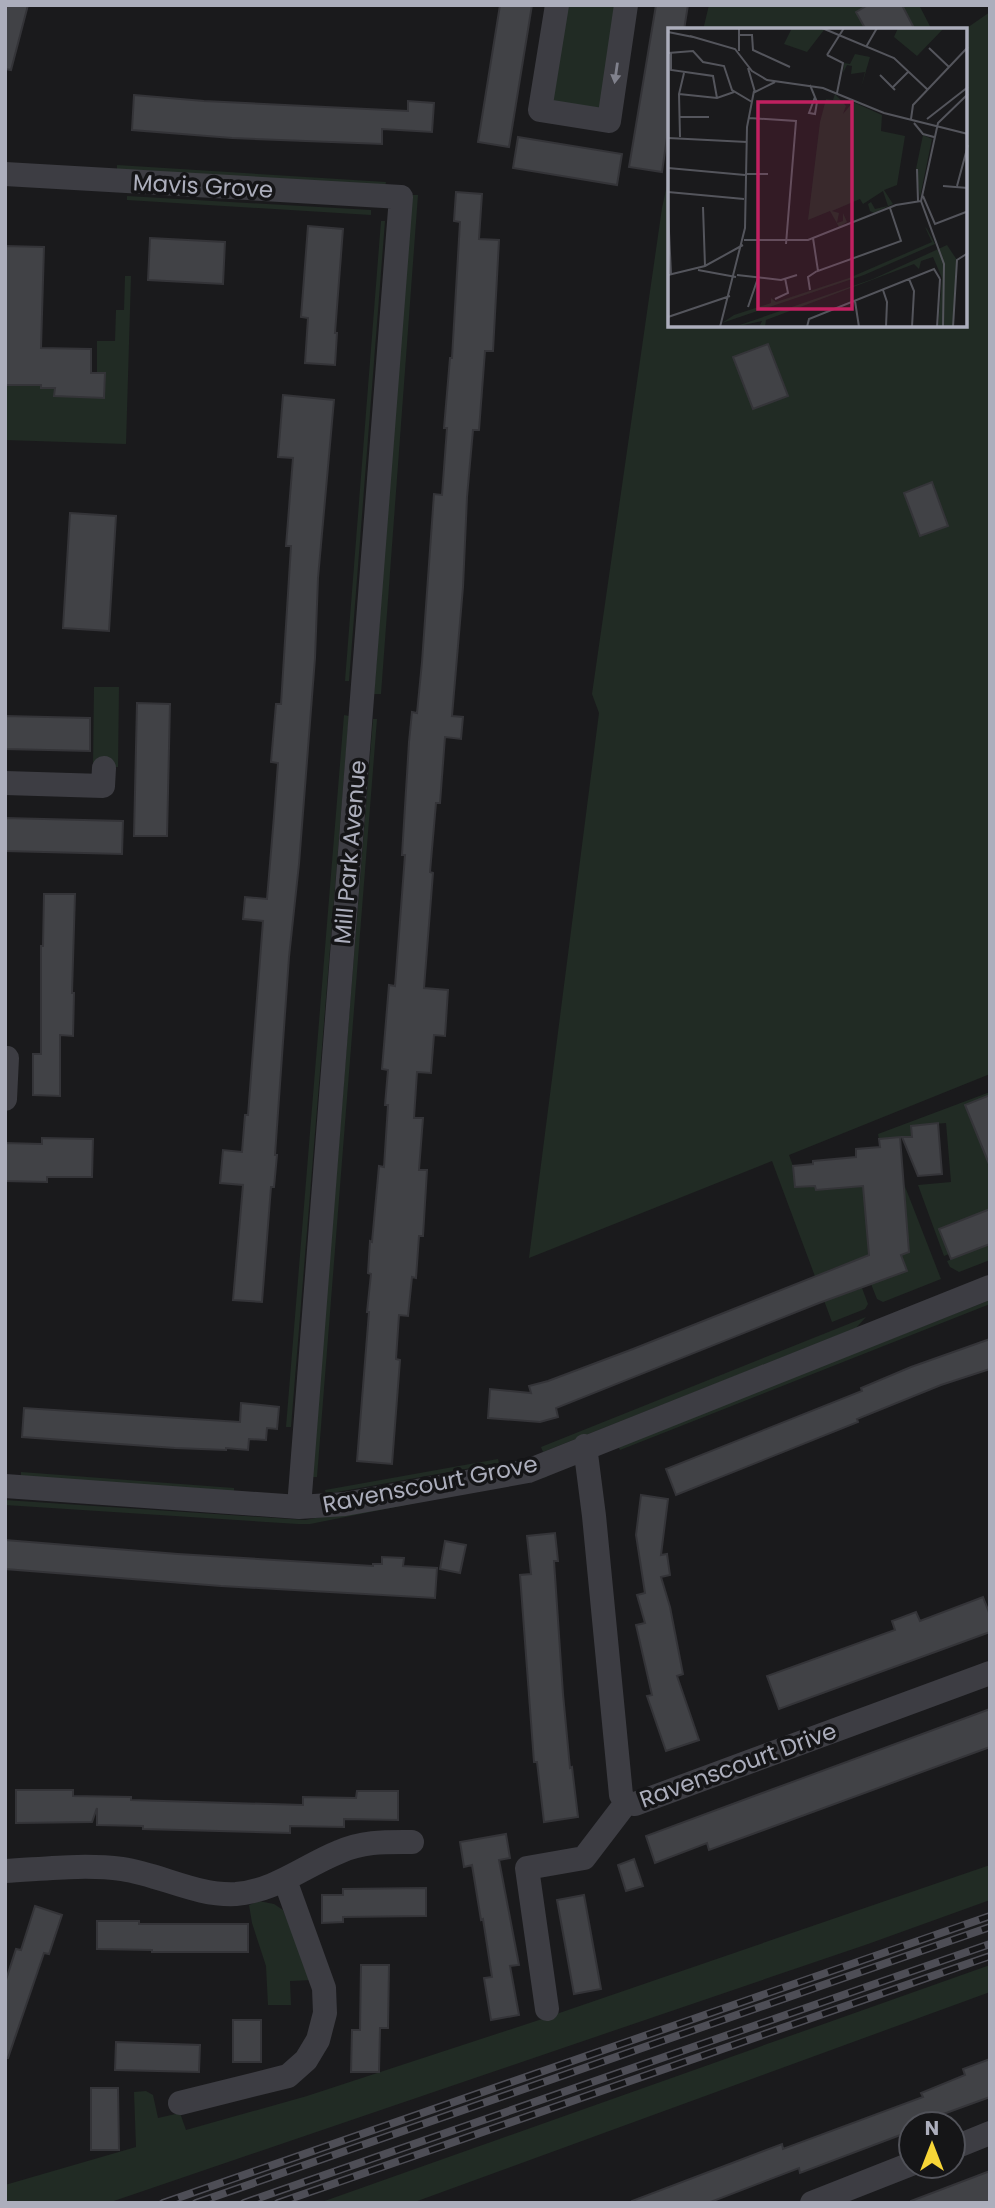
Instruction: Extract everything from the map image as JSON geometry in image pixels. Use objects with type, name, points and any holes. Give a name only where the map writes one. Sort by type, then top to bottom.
[{"type":"street","points":[[557,5],[540,110],[609,121],[626,5]]},
{"type":"street","name":"Mavis Grove","points":[[5,174],[401,197]]},
{"type":"street","name":"Mill Park Avenue","points":[[299,1507],[401,197]]},
{"type":"street","points":[[5,783],[103,786],[104,768]]},
{"type":"street","points":[[5,1099],[7,1058]]},
{"type":"street","name":"Ravenscourt Grove","points":[[5,1486],[299,1507],[345,1504],[528,1471],[585,1446],[990,1287]]},
{"type":"street","name":"Ravenscourt Drive","points":[[585,1446],[621,1795],[626,1802],[635,1804],[990,1673]]},
{"type":"street","points":[[547,2009],[527,1868],[584,1858],[626,1802]]},
{"type":"street","points":[[5,1871],[98,1867],[124,1869],[210,1894],[237,1894],[259,1890],[285,1880],[339,1852],[361,1844],[412,1842]]},
{"type":"street","points":[[180,2103],[288,2076],[306,2060],[318,2040],[325,2013],[324,1988],[285,1880]]},
{"type":"street","points":[[967,2142],[990,2133]]},
{"type":"street","points":[[812,2203],[897,2170]]},
{"type":"shaded area","points":[[564,5],[616,5],[602,113],[548,105]]},
{"type":"shaded area","points":[[709,5],[919,5],[931,28],[703,28]]},
{"type":"shaded area","points":[[990,12],[990,1074],[789,1155],[795,1187],[815,1186],[816,1189],[863,1186],[869,1255],[829,1270],[839,1296],[862,1288],[868,1304],[865,1309],[832,1322],[772,1161],[529,1258],[599,713],[592,694],[668,181],[668,327],[967,327],[967,28]]},
{"type":"shaded area","points":[[117,165],[386,182],[385,187],[117,170]]},
{"type":"shaded area","points":[[411,195],[418,195],[381,694],[374,694]]},
{"type":"shaded area","points":[[127,196],[371,210],[371,215],[127,200]]},
{"type":"shaded area","points":[[381,221],[385,221],[349,681],[345,681]]},
{"type":"shaded area","points":[[125,276],[131,276],[126,444],[5,440],[5,385],[42,377],[41,388],[55,388],[55,396],[104,397],[105,374],[97,373],[97,341],[115,341],[116,310],[124,310]]},
{"type":"shaded area","points":[[94,687],[119,687],[118,767],[93,767]]},
{"type":"shaded area","points":[[344,715],[349,716],[291,1427],[286,1427]]},
{"type":"shaded area","points":[[373,719],[377,719],[317,1477],[312,1477]]},
{"type":"shaded area","points":[[990,1092],[990,1095],[965,1105],[990,1167],[990,1209],[939,1229],[949,1254],[944,1256],[918,1185],[951,1182],[946,1123],[911,1126],[912,1137],[879,1139],[878,1134]]},
{"type":"shaded area","points":[[904,1184],[941,1279],[883,1302],[877,1299],[871,1284],[907,1271],[901,1255],[909,1251]]},
{"type":"shaded area","points":[[990,1244],[990,1260],[959,1272],[950,1267],[947,1261]]},
{"type":"shaded area","points":[[990,1300],[990,1304],[620,1450],[618,1446]]},
{"type":"shaded area","points":[[866,1317],[856,1328],[543,1452],[541,1447]]},
{"type":"shaded area","points":[[498,1459],[499,1463],[326,1494],[325,1490]]},
{"type":"shaded area","points":[[21,1472],[234,1488],[234,1493],[21,1477]]},
{"type":"shaded area","points":[[546,1474],[547,1477],[310,1524],[5,1505],[5,1500],[305,1520]]},
{"type":"shaded area","points":[[990,1865],[990,1900],[868,1944],[108,2203],[5,2203],[5,2185],[136,2147],[134,2092],[146,2091],[153,2095],[158,2118],[180,2113],[186,2130],[307,2096],[536,2021]]},
{"type":"shaded area","points":[[259,1901],[274,1904],[283,1910],[312,1980],[290,1981],[291,2005],[268,2005],[266,1966],[249,1905]]},
{"type":"shaded area","points":[[990,1965],[990,1992],[412,2203],[319,2203]]},
{"type":"building","points":[[5,5],[28,5],[11,70],[5,69]]},
{"type":"building","points":[[500,5],[532,5],[509,147],[478,142]]},
{"type":"building","points":[[656,5],[688,5],[684,28],[668,28],[668,131],[662,172],[629,167]]},
{"type":"building","points":[[868,5],[902,5],[914,28],[865,28],[856,12]]},
{"type":"building","points":[[134,95],[408,111],[408,101],[434,103],[432,132],[382,129],[382,144],[232,138],[132,130]]},
{"type":"building","points":[[518,137],[622,154],[617,185],[513,168]]},
{"type":"building","points":[[456,192],[482,194],[479,239],[499,240],[493,351],[485,351],[479,430],[473,430],[467,497],[463,587],[452,716],[463,717],[461,739],[445,737],[440,803],[436,803],[430,872],[433,873],[424,988],[448,990],[445,1036],[434,1035],[431,1073],[417,1072],[414,1118],[423,1118],[419,1170],[427,1170],[423,1236],[419,1236],[416,1278],[412,1277],[408,1316],[399,1315],[396,1359],[400,1360],[392,1464],[357,1461],[369,1312],[370,1241],[372,1242],[379,1166],[384,1167],[388,1070],[382,1069],[389,985],[395,986],[405,855],[402,855],[409,742],[412,712],[417,713],[434,494],[442,495],[447,428],[444,428],[452,358],[460,222],[454,221]]},
{"type":"building","points":[[308,226],[343,229],[335,365],[305,363],[308,318],[301,317]]},
{"type":"building","points":[[150,238],[225,242],[223,284],[148,280]]},
{"type":"building","points":[[5,246],[44,247],[41,348],[91,349],[91,373],[105,373],[104,398],[54,396],[55,388],[41,388],[41,385],[5,385]]},
{"type":"building","points":[[768,344],[788,396],[753,409],[733,357]]},
{"type":"building","points":[[283,395],[334,400],[318,578],[315,658],[299,864],[289,957],[277,1155],[274,1187],[271,1187],[262,1302],[233,1300],[243,1185],[220,1183],[223,1150],[242,1152],[245,1115],[248,1115],[263,921],[243,919],[245,897],[267,899],[274,816],[278,763],[271,762],[276,704],[281,704],[291,546],[286,546],[293,458],[278,457]]},
{"type":"building","points":[[932,482],[948,526],[920,536],[904,493]]},
{"type":"building","points":[[70,513],[116,516],[109,631],[63,628]]},
{"type":"building","points":[[137,703],[170,704],[167,836],[134,836]]},
{"type":"building","points":[[5,716],[90,718],[90,751],[5,749]]},
{"type":"building","points":[[5,818],[123,821],[122,854],[5,851]]},
{"type":"building","points":[[44,894],[75,894],[73,1036],[60,1035],[60,1096],[33,1095],[33,1054],[41,1054]]},
{"type":"building","points":[[990,1095],[990,1164],[989,1164],[965,1105]]},
{"type":"building","points":[[938,1123],[942,1174],[918,1176],[902,1137],[912,1137],[911,1126]]},
{"type":"building","points":[[900,1137],[909,1252],[901,1255],[907,1271],[819,1303],[556,1408],[558,1417],[540,1422],[488,1418],[490,1389],[531,1393],[529,1386],[633,1349],[869,1255],[863,1186],[816,1190],[815,1186],[795,1187],[793,1166],[813,1164],[813,1161],[856,1157],[856,1149],[880,1147],[879,1139]]},
{"type":"building","points":[[42,1138],[93,1139],[92,1177],[47,1177],[47,1182],[5,1181],[5,1143],[42,1144]]},
{"type":"building","points":[[990,1209],[990,1244],[951,1259],[939,1229]]},
{"type":"building","points":[[990,1339],[990,1369],[941,1385],[857,1419],[858,1422],[676,1495],[666,1469],[862,1391],[861,1388],[911,1367]]},
{"type":"building","points":[[241,1403],[279,1407],[277,1429],[267,1428],[266,1440],[249,1439],[248,1450],[175,1448],[22,1437],[24,1408],[240,1422]]},
{"type":"building","points":[[641,1495],[668,1499],[661,1555],[667,1554],[670,1575],[661,1577],[670,1607],[683,1674],[677,1676],[699,1740],[666,1751],[647,1696],[652,1695],[636,1625],[645,1623],[637,1595],[645,1593],[636,1535]]},
{"type":"building","points":[[555,1533],[558,1561],[554,1561],[563,1694],[578,1817],[544,1822],[537,1762],[534,1762],[520,1575],[531,1574],[527,1536]]},
{"type":"building","points":[[5,1540],[373,1566],[382,1564],[382,1557],[404,1558],[403,1566],[437,1568],[435,1598],[221,1586],[5,1569]]},
{"type":"building","points":[[445,1541],[466,1545],[460,1573],[440,1569]]},
{"type":"building","points":[[983,1597],[990,1615],[990,1632],[779,1709],[767,1676],[895,1630],[892,1621],[916,1612],[920,1621]]},
{"type":"building","points":[[990,1709],[990,1747],[709,1850],[707,1843],[655,1863],[646,1836]]},
{"type":"building","points":[[16,1790],[73,1790],[73,1796],[131,1797],[131,1800],[303,1805],[303,1797],[356,1798],[357,1791],[398,1791],[398,1820],[344,1819],[344,1827],[290,1826],[290,1833],[143,1829],[143,1826],[97,1825],[97,1808],[92,1822],[16,1823]]},
{"type":"building","points":[[506,1834],[510,1858],[499,1860],[519,1965],[510,1966],[519,2015],[491,2020],[484,1978],[492,1977],[483,1919],[481,1920],[472,1865],[464,1867],[460,1842]]},
{"type":"building","points":[[634,1859],[643,1886],[626,1891],[618,1865]]},
{"type":"building","points":[[426,1888],[426,1916],[343,1917],[343,1922],[322,1923],[322,1895],[343,1895],[343,1889]]},
{"type":"building","points":[[584,1895],[601,1989],[574,1994],[557,1900]]},
{"type":"building","points":[[35,1906],[62,1915],[49,1954],[44,1953],[8,2058],[5,2058],[5,1983],[16,1949],[21,1950]]},
{"type":"building","points":[[97,1921],[139,1921],[139,1924],[248,1924],[248,1952],[97,1949]]},
{"type":"building","points":[[361,1965],[389,1965],[388,2028],[380,2028],[379,2072],[351,2072],[352,2030],[360,2030]]},
{"type":"building","points":[[233,2020],[261,2020],[261,2062],[233,2062]]},
{"type":"building","points":[[116,2042],[200,2045],[199,2072],[115,2070]]},
{"type":"building","points":[[990,2059],[990,2097],[954,2110],[897,2110],[897,2136],[800,2173],[799,2168],[708,2203],[632,2201],[782,2144],[783,2149],[923,2097],[921,2093],[965,2075],[963,2069]]},
{"type":"building","points":[[91,2088],[118,2088],[119,2150],[91,2150]]},
{"type":"building","points":[[990,2171],[990,2203],[911,2203],[911,2201]]},
{"type":"railway","points":[[163,2203],[990,1916]]},
{"type":"railway","points":[[196,2203],[990,1927]]},
{"type":"railway","points":[[244,2203],[990,1944]]},
{"type":"railway","points":[[278,2203],[990,1956]]}]
